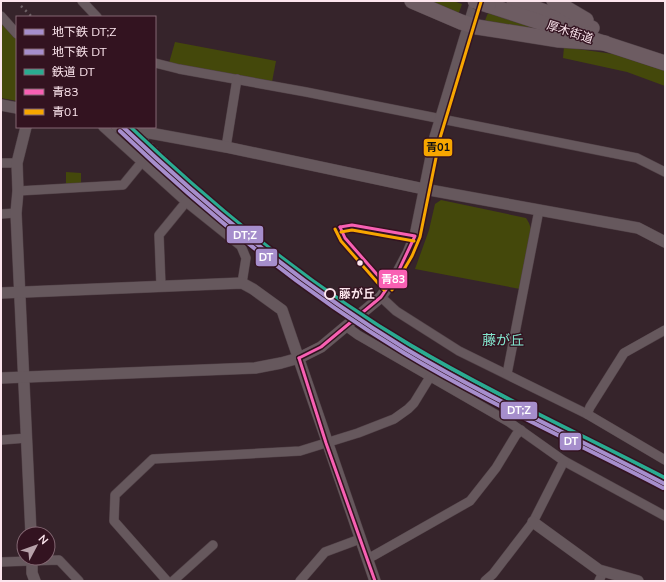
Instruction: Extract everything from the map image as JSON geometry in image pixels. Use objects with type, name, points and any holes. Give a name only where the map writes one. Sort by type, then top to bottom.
[{"type":"highway","points":[[412,1],[468,25],[559,40],[604,37]]},
{"type":"highway","name":"厚木街道","points":[[514,1],[665,63]]},
{"type":"highway","points":[[554,1],[574,12],[604,37]]},
{"type":"highway","name":"厚木街道","points":[[480,2],[604,37],[665,52]]},
{"type":"street","points":[[82,1],[96,16]]},
{"type":"street","points":[[1,378],[255,368],[280,364],[299,358],[322,347],[381,297],[398,272],[408,253],[418,224],[434,137],[468,25],[480,2]]},
{"type":"street","points":[[1,16],[16,33]]},
{"type":"street","points":[[156,63],[637,158],[665,172]]},
{"type":"street","points":[[226,147],[237,79]]},
{"type":"street","points":[[1,104],[16,108]]},
{"type":"street","points":[[26,128],[17,164],[18,191],[16,213],[31,526]]},
{"type":"street","points":[[104,128],[141,163],[186,202],[241,246],[246,258],[242,283]]},
{"type":"street","points":[[122,128],[226,147],[424,189],[638,228],[665,242]]},
{"type":"street","points":[[1,163],[17,164]]},
{"type":"street","points":[[18,191],[123,186],[141,163]]},
{"type":"street","points":[[161,286],[159,235],[186,202]]},
{"type":"street","points":[[506,374],[540,210]]},
{"type":"street","points":[[1,214],[16,213]]},
{"type":"street","points":[[1,293],[242,283],[282,310],[326,443],[375,581]]},
{"type":"street","points":[[381,297],[396,311],[459,351],[587,414],[665,460]]},
{"type":"street","points":[[347,327],[358,335],[521,430],[564,461],[665,516]]},
{"type":"street","points":[[587,414],[624,353],[665,330]]},
{"type":"street","points":[[167,581],[114,520],[115,495],[152,459],[300,451],[394,419],[414,403],[430,376]]},
{"type":"street","points":[[367,557],[373,556],[470,501],[496,468],[516,435],[521,430]]},
{"type":"street","points":[[1,440],[27,438]]},
{"type":"street","points":[[485,581],[493,574],[533,522],[564,461]]},
{"type":"street","points":[[533,522],[599,570],[601,576],[638,581]]},
{"type":"street","points":[[300,581],[325,552],[360,539]]},
{"type":"street","points":[[173,581],[213,545]]},
{"type":"street","points":[[56,560],[59,560],[80,581]]},
{"type":"street","points":[[1,562],[16,561]]},
{"type":"street","points":[[32,566],[32,573],[35,581]]},
{"type":"green space","points":[[422,1],[453,1],[462,4],[457,18]]},
{"type":"green space","points":[[488,13],[553,34],[484,23]]},
{"type":"green space","points":[[1,20],[16,38],[16,101],[1,98]]},
{"type":"green space","points":[[175,42],[276,61],[272,82],[169,63]]},
{"type":"green space","points":[[564,47],[613,54],[665,71],[665,86],[627,72],[563,58]]},
{"type":"green space","points":[[66,172],[81,173],[81,185],[66,185]]},
{"type":"green space","points":[[441,200],[526,218],[531,229],[520,289],[415,269],[429,230],[435,204]]},
{"type":"railway","points":[[21,6],[31,16]]},
{"type":"railway","points":[[135,128],[207,197],[262,244],[316,283],[395,336],[456,373],[603,447]]},
{"type":"metro line","name":"DT;Z","points":[[124,128],[189,188],[258,246],[368,325],[406,349],[470,385],[665,484]]},
{"type":"metro line","name":"DT","points":[[120,131],[186,192],[256,250],[291,277],[366,329],[404,353],[467,389],[663,488]]},
{"type":"rail line","name":"DT","points":[[131,128],[229,216],[299,271],[372,322],[441,363],[665,478]]},
{"type":"transit line","name":"青01","points":[[392,290],[412,256],[420,237],[440,138],[481,2]]},
{"type":"transit line","name":"青83","points":[[299,358],[321,347],[381,297],[398,272],[415,236],[352,225],[340,227]]},
{"type":"transit line","name":"青83","points":[[340,227],[345,238],[388,287]]},
{"type":"transit line","name":"青01","points":[[335,229],[341,241],[384,290]]},
{"type":"transit line","name":"青01","points":[[341,232],[352,230],[414,241]]},
{"type":"transit line","name":"青83","points":[[299,358],[326,443],[375,581]]},
{"type":"place","name":"藤が丘","points":[[330,294]]},
{"type":"district","name":"藤が丘","points":[[503,340]]}]
